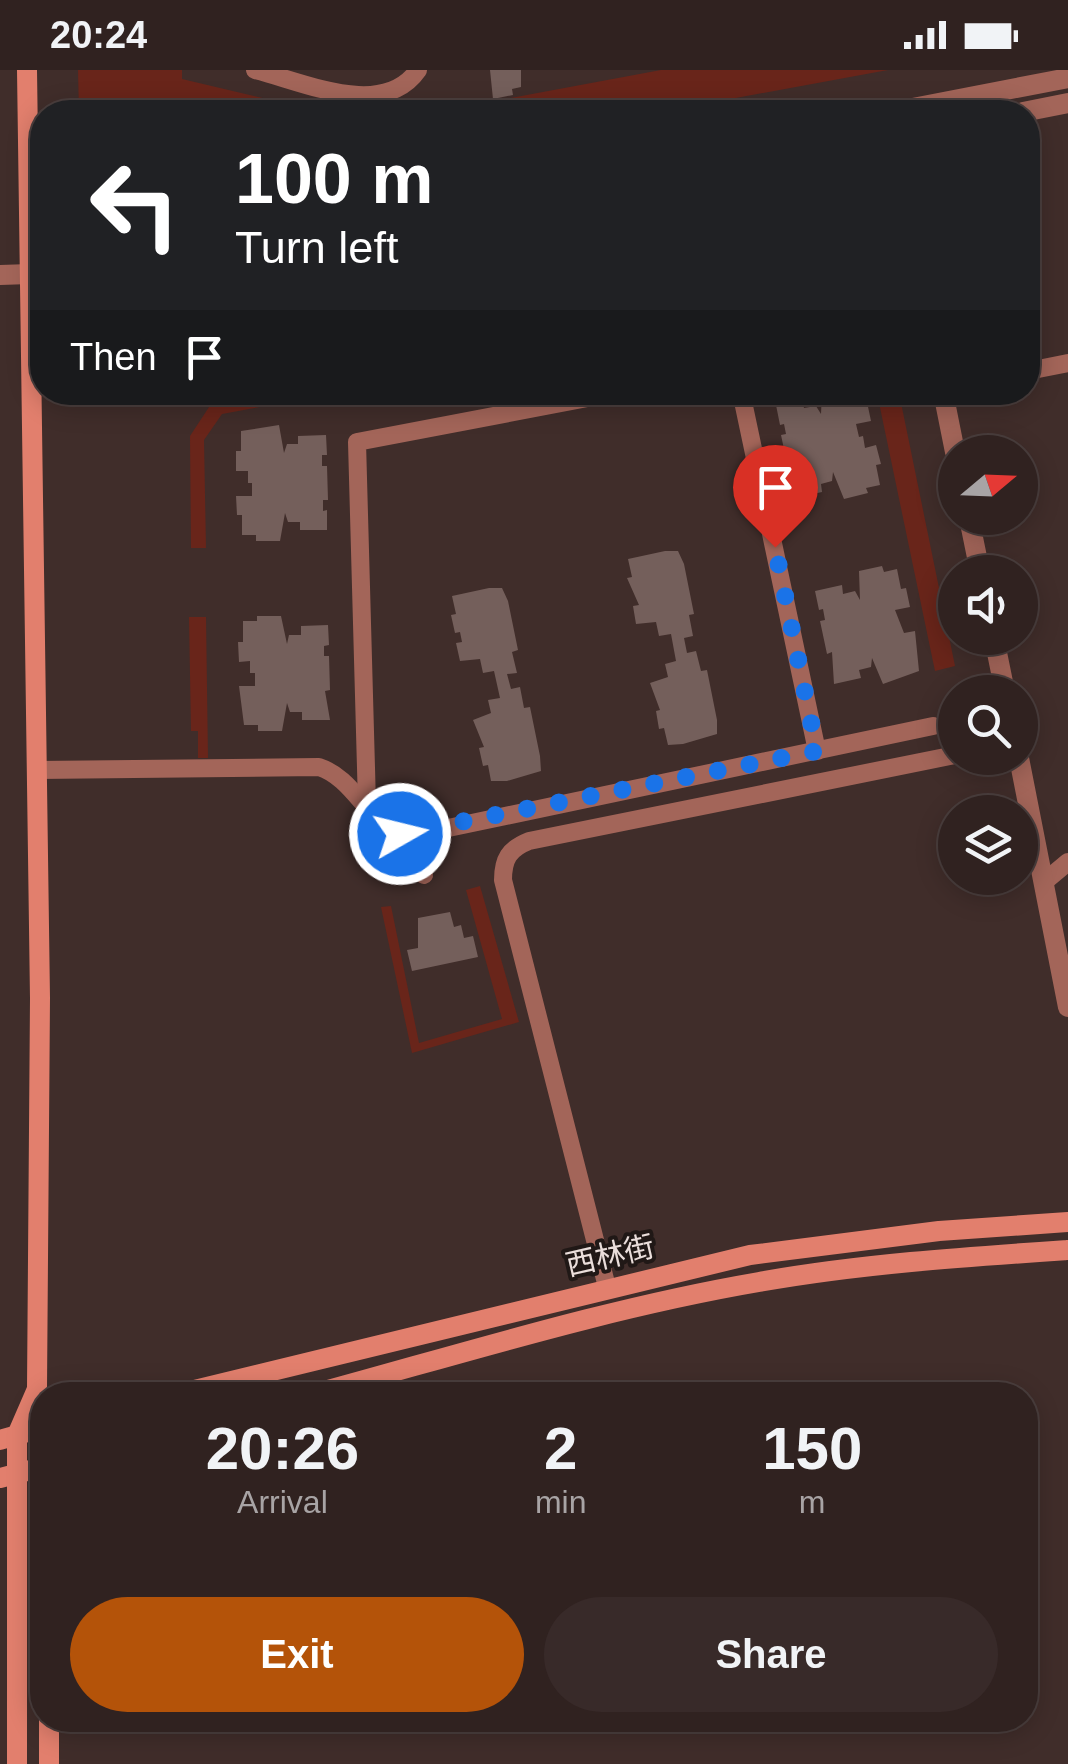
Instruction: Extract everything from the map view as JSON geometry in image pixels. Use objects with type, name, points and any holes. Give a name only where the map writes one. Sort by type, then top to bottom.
[{"type":"main road","points":[[27,70],[30,125]]},
{"type":"main road","points":[[37,1382],[38,405]]},
{"type":"main road","name":"西林街","points":[[226,1382],[750,1255],[939,1231],[1068,1222]]},
{"type":"main road","name":"西林街","points":[[358,1382],[600,1317],[759,1282],[949,1258],[1068,1250]]},
{"type":"main road","points":[[18,1764],[8,1438],[30,1401]]},
{"type":"main road","points":[[48,1732],[49,1764]]},
{"type":"street","points":[[954,100],[1068,78]]},
{"type":"street","points":[[1040,109],[1068,103]]},
{"type":"street","points":[[0,275],[30,273]]},
{"type":"street","points":[[945,405],[951,435]]},
{"type":"street","points":[[1022,775],[1068,1007]]},
{"type":"lane","points":[[256,70],[376,97],[402,88],[418,70]]},
{"type":"lane","points":[[1040,369],[1068,363]]},
{"type":"lane","points":[[369,809],[362,766],[357,442],[551,405]]},
{"type":"lane","points":[[744,405],[817,751]]},
{"type":"lane","points":[[319,767],[344,780],[386,828],[415,835],[934,726]]},
{"type":"lane","points":[[607,1287],[503,880],[503,863],[510,852],[529,841],[938,758]]},
{"type":"lane","points":[[37,770],[362,766]]},
{"type":"lane","points":[[415,835],[424,875]]},
{"type":"lane","points":[[1044,882],[1068,862]]},
{"type":"shaded area","points":[[78,70],[182,70],[182,79],[270,100],[79,100]]},
{"type":"shaded area","points":[[661,70],[888,70],[725,100],[500,100]]},
{"type":"shaded area","points":[[210,405],[270,405],[222,414],[204,440],[206,548],[191,548],[190,436]]},
{"type":"shaded area","points":[[880,405],[901,405],[938,583],[938,655],[953,655],[955,666],[935,671]]},
{"type":"shaded area","points":[[189,617],[206,617],[208,758],[198,758],[198,731],[191,731]]},
{"type":"shaded area","points":[[480,886],[519,1022],[412,1053],[381,907],[391,906],[419,1043],[502,1019],[466,890]]},
{"type":"building","points":[[490,70],[521,70],[521,87],[512,89],[513,95],[493,99]]},
{"type":"building","points":[[776,405],[816,406],[821,414],[821,405],[868,405],[871,421],[856,424],[865,448],[876,445],[881,464],[876,465],[880,485],[866,488],[868,493],[844,499],[833,472],[832,481],[821,484],[822,492],[795,498],[793,467],[788,468],[781,435],[786,434]]},
{"type":"building","points":[[279,425],[284,453],[287,444],[298,444],[298,436],[326,435],[327,455],[322,455],[322,466],[327,466],[328,500],[323,500],[323,511],[327,510],[327,530],[300,530],[300,522],[288,522],[285,513],[280,541],[256,541],[256,535],[242,535],[242,515],[237,515],[236,496],[252,496],[252,483],[248,483],[248,471],[236,471],[236,451],[241,451],[241,431]]},
{"type":"building","points":[[678,551],[684,564],[694,614],[689,615],[693,636],[684,638],[687,653],[696,651],[701,671],[707,670],[717,720],[717,734],[668,745],[664,728],[659,729],[656,711],[660,710],[650,683],[668,677],[665,664],[676,661],[671,634],[659,636],[656,622],[636,624],[633,606],[639,605],[627,578],[632,577],[628,559]]},
{"type":"building","points":[[882,566],[884,572],[897,569],[901,589],[906,588],[910,607],[895,610],[904,633],[915,631],[919,671],[883,684],[872,658],[871,667],[859,670],[861,678],[834,684],[832,652],[827,654],[820,621],[825,620],[823,609],[819,610],[815,591],[842,585],[843,594],[855,591],[860,600],[859,571]]},
{"type":"building","points":[[502,588],[508,601],[518,650],[512,652],[517,673],[507,674],[511,689],[520,687],[524,708],[530,707],[540,756],[541,771],[507,781],[491,781],[488,765],[483,766],[479,748],[484,747],[473,720],[491,713],[488,700],[500,698],[494,671],[483,673],[480,659],[460,661],[456,643],[462,642],[460,632],[455,633],[451,615],[456,614],[452,596]]},
{"type":"building","points":[[257,616],[281,616],[287,644],[289,635],[301,635],[301,626],[328,625],[329,645],[324,646],[324,656],[329,656],[330,690],[325,691],[330,720],[302,720],[302,712],[290,712],[287,703],[282,731],[258,731],[258,725],[244,725],[239,686],[255,686],[255,673],[250,673],[250,661],[239,662],[238,642],[243,642],[243,621],[257,621]]},
{"type":"building","points":[[450,912],[454,927],[461,925],[464,938],[473,936],[478,957],[412,971],[407,950],[418,948],[418,918]]},
{"type":"route","points":[[400,834],[415,835],[817,751],[775,547]]}]
